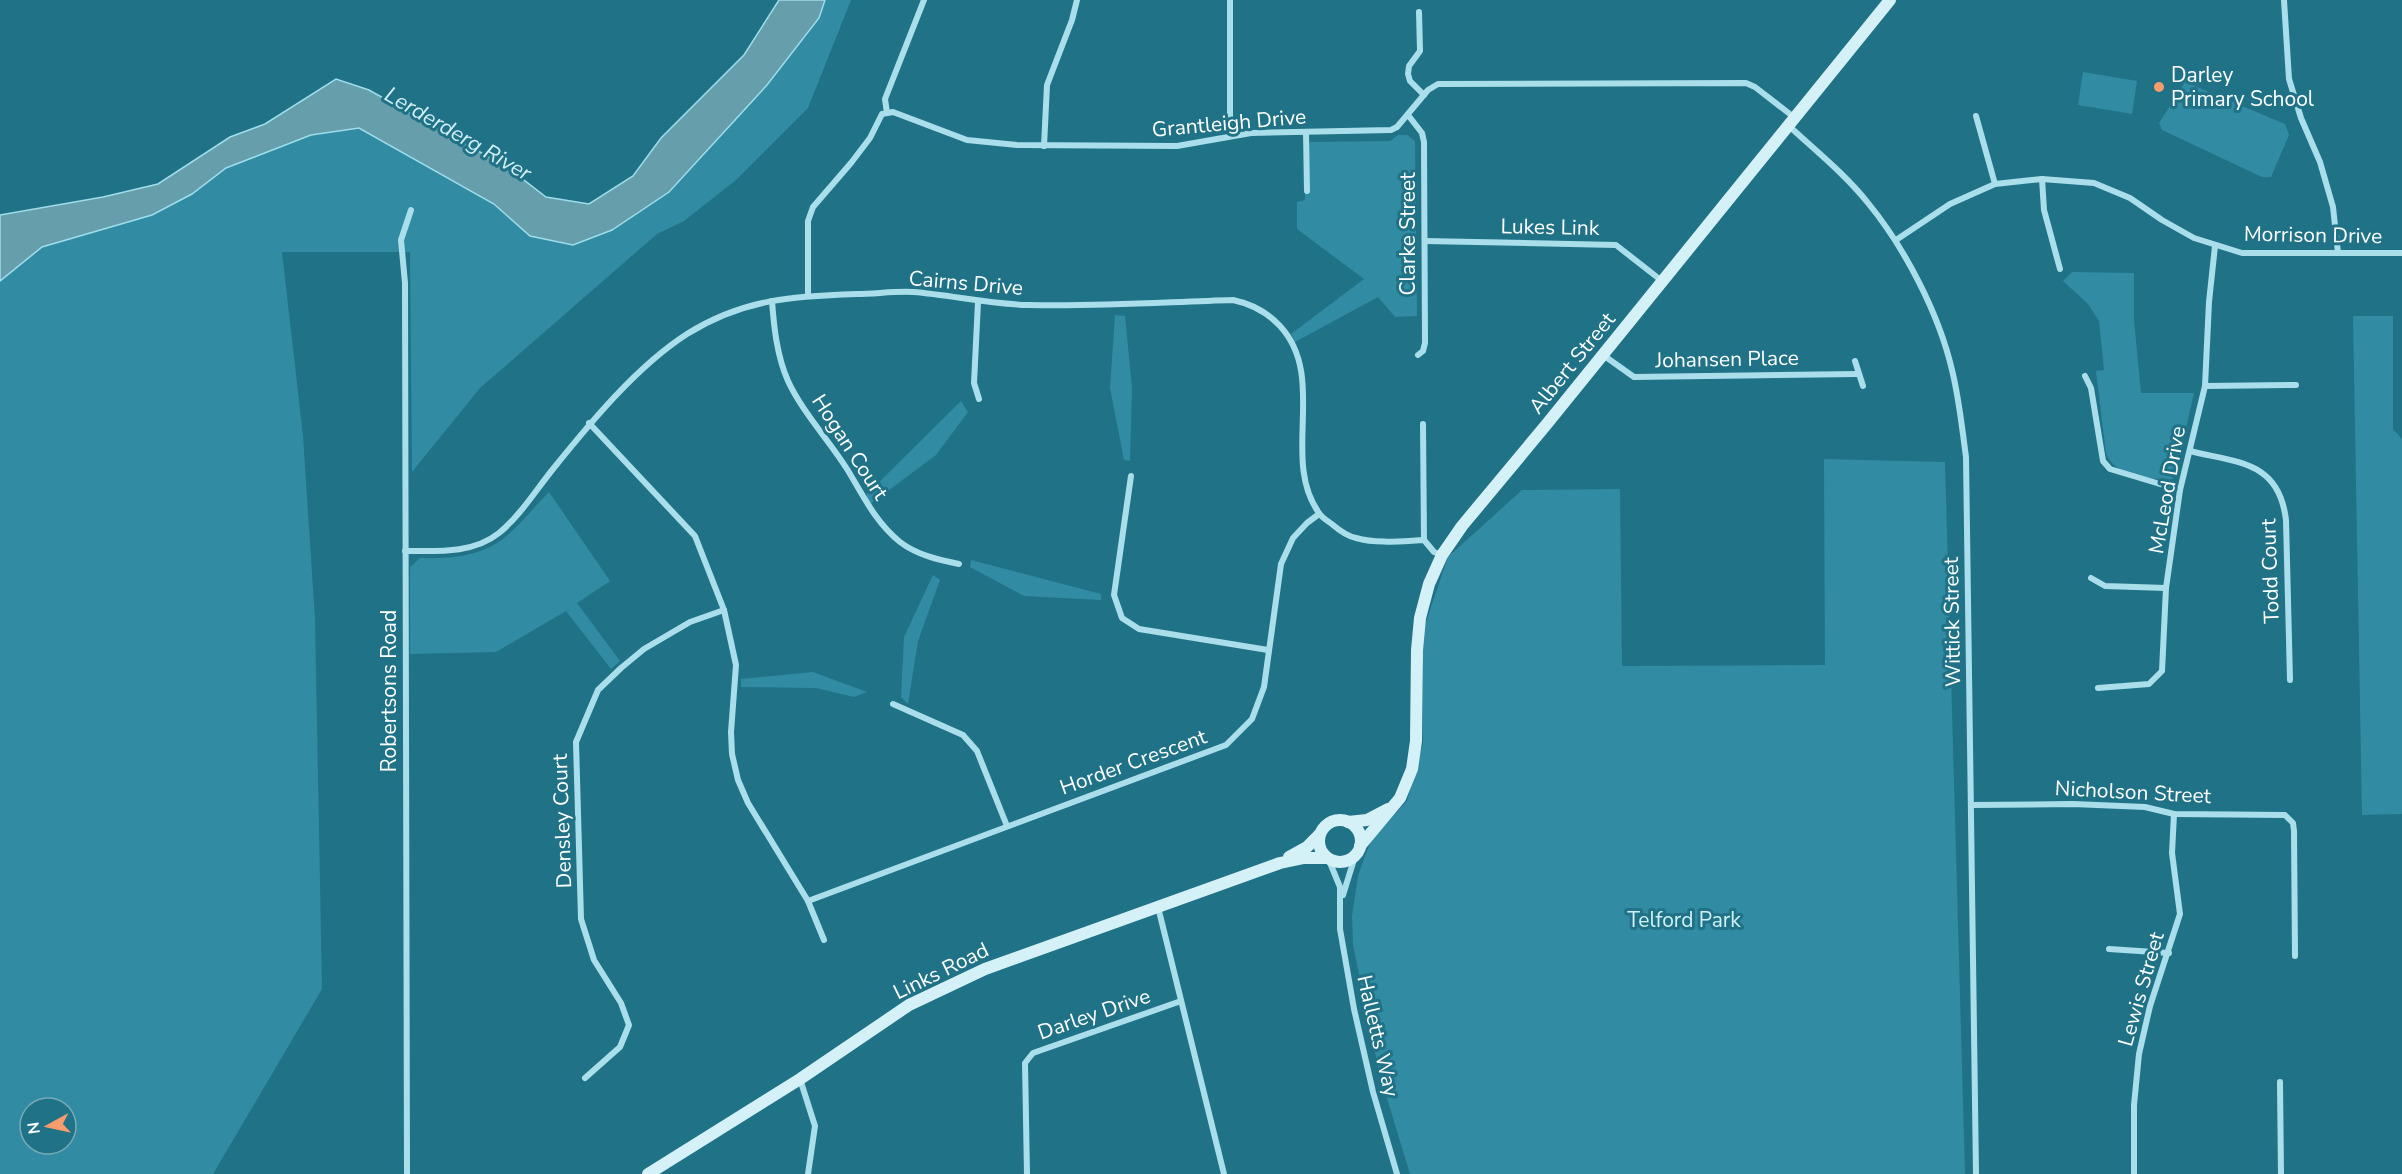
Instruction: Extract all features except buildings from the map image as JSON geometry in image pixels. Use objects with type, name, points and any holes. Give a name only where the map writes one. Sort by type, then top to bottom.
[{"type":"street","points":[[808,296],[808,221],[813,207],[870,138],[882,114],[887,113],[885,99],[924,0]]},
{"type":"street","points":[[1044,146],[1047,85],[1072,20],[1077,0]]},
{"type":"street","points":[[1230,0],[1230,135]]},
{"type":"street","name":"Albert Street","points":[[1358,850],[1400,798],[1412,769],[1416,741],[1417,650],[1420,618],[1442,555],[1462,526],[1663,282],[1890,0]]},
{"type":"street","points":[[2284,0],[2289,79],[2301,118],[2320,162],[2333,207],[2338,253]]},
{"type":"street","points":[[1419,12],[1419,51],[1409,66],[1408,74],[1410,81],[1424,94],[1438,84],[1746,83],[1755,87],[1792,122]]},
{"type":"street","name":"Grantleigh Drive","points":[[887,113],[893,112],[968,140],[1044,146],[1177,146],[1230,135],[1391,130],[1397,127],[1424,94]]},
{"type":"street","name":"Clarke Street","points":[[1408,115],[1424,137],[1425,343],[1423,351],[1418,355]]},
{"type":"street","points":[[1976,116],[1995,184]]},
{"type":"street","name":"Wittick Street","points":[[1792,122],[1868,202],[1896,240],[1925,294],[1952,370],[1966,457],[1976,1174]]},
{"type":"street","points":[[1306,132],[1307,191]]},
{"type":"street","points":[[2042,179],[2044,210],[2060,269]]},
{"type":"street","name":"Morrison Drive","points":[[1896,240],[1950,204],[1995,184],[2042,179],[2094,183],[2130,198],[2194,238],[2242,253],[2402,253]]},
{"type":"street","name":"Robertsons Road","points":[[407,1174],[405,283],[401,240],[411,210]]},
{"type":"street","name":"Lukes Link","points":[[1425,241],[1616,245],[1663,282]]},
{"type":"street","name":"McLeod Drive","points":[[2098,688],[2149,684],[2162,671],[2166,588],[2181,490],[2205,386],[2209,302],[2215,246]]},
{"type":"street","name":"Cairns Drive","points":[[405,551],[443,552],[470,547],[498,534],[518,513],[590,423],[649,365],[686,335],[737,309],[808,296],[912,292],[978,302],[1029,305],[1233,300],[1249,303],[1275,320],[1289,335],[1298,353],[1302,370],[1305,474],[1310,495],[1319,514]]},
{"type":"street","name":"Hogan Court","points":[[772,301],[777,341],[788,380],[847,468],[878,520],[895,537],[915,551],[941,561],[959,564]]},
{"type":"street","points":[[978,302],[974,383],[979,399]]},
{"type":"street","name":"Johansen Place","points":[[1603,355],[1634,377],[1858,374]]},
{"type":"street","points":[[1855,361],[1863,386]]},
{"type":"street","points":[[2085,376],[2091,388],[2103,461],[2110,469],[2181,490]]},
{"type":"street","points":[[2205,386],[2296,385]]},
{"type":"street","points":[[590,423],[695,536],[724,610],[736,665],[731,732],[732,754],[738,780],[748,803],[808,901],[824,940]]},
{"type":"street","points":[[1423,424],[1424,540],[1434,552],[1442,555]]},
{"type":"street","name":"Todd Court","points":[[2190,451],[2257,468],[2271,480],[2284,499],[2290,680]]},
{"type":"street","points":[[1131,476],[1114,595],[1122,618],[1139,629],[1268,650]]},
{"type":"street","points":[[1319,514],[1340,531],[1355,538],[1373,541],[1424,540]]},
{"type":"street","name":"Horder Crescent","points":[[808,901],[1226,745],[1252,719],[1264,687],[1281,564],[1293,538],[1319,514]]},
{"type":"street","points":[[2091,578],[2106,586],[2166,588]]},
{"type":"street","name":"Densley Court","points":[[585,1078],[620,1047],[629,1025],[621,1004],[594,960],[581,919],[576,742],[598,690],[621,668],[644,649],[690,622],[724,610]]},
{"type":"street","points":[[893,704],[963,735],[977,751],[1007,826]]},
{"type":"street","points":[[1348,822],[1359,832],[1358,850],[1344,861],[1327,858],[1320,849],[1319,835],[1325,825],[1333,821],[1367,820],[1384,812],[1400,798]]},
{"type":"street","name":"Nicholson Street","points":[[1972,805],[2073,804],[2145,807],[2174,814],[2277,813],[2285,815],[2290,819],[2294,831],[2295,956]]},
{"type":"street","name":"Lewis Street","points":[[2134,1174],[2134,1105],[2139,1054],[2150,1006],[2180,914],[2172,853],[2174,814]]},
{"type":"street","name":"Links Road","points":[[1280,863],[1307,847],[1319,835]]},
{"type":"street","name":"Halletts Way","points":[[1341,902],[1358,850]]},
{"type":"street","name":"Links Road","points":[[648,1174],[800,1079],[909,1005],[985,969],[1280,863],[1304,858],[1327,858]]},
{"type":"street","name":"Halletts Way","points":[[1327,858],[1336,875],[1341,902],[1340,929],[1372,1092],[1397,1174]]},
{"type":"street","name":"Darley Drive","points":[[1158,906],[1224,1174]]},
{"type":"street","points":[[2109,949],[2169,953]]},
{"type":"street","name":"Darley Drive","points":[[1027,1174],[1025,1063],[1033,1053],[1181,1001]]},
{"type":"street","points":[[800,1079],[815,1126],[808,1174]]},
{"type":"street","points":[[2280,1082],[2281,1174]]},
{"type":"green space","points":[[825,0],[851,0],[808,108],[736,180],[684,221],[657,234],[480,388],[412,472],[410,252],[282,252],[303,436],[315,619],[322,989],[213,1174],[0,1174],[0,281],[42,247],[152,215],[192,194],[226,168],[311,135],[359,128],[494,204],[530,236],[573,245],[612,230],[819,18]]},
{"type":"green space","points":[[2083,72],[2137,81],[2132,114],[2078,105]]},
{"type":"green space","points":[[2185,82],[2285,124],[2289,135],[2271,177],[2262,177],[2162,130],[2159,123]]},
{"type":"green space","points":[[1398,135],[1407,135],[1415,141],[1417,316],[1395,317],[1378,297],[1295,342],[1291,334],[1364,279],[1297,229],[1297,202],[1305,200],[1305,146],[1311,142],[1390,141]]},
{"type":"green space","points":[[2072,272],[2134,273],[2134,320],[2141,393],[2194,393],[2176,473],[2172,479],[2166,481],[2123,471],[2110,461],[2106,453],[2096,371],[2104,370],[2099,321],[2088,304],[2063,281]]},
{"type":"green space","points":[[1115,315],[1125,316],[1132,388],[1130,461],[1124,460],[1110,388]]},
{"type":"green space","points":[[2353,316],[2393,316],[2393,429],[2402,439],[2402,814],[2362,815]]},
{"type":"green space","points":[[961,401],[968,412],[936,455],[869,505],[863,498]]},
{"type":"green space","name":"Telford Park","points":[[1824,459],[1945,462],[1965,1174],[1410,1174],[1379,1072],[1353,945],[1352,916],[1358,876],[1366,853],[1373,837],[1407,801],[1423,743],[1423,631],[1448,557],[1522,490],[1620,489],[1622,666],[1825,665]]},
{"type":"green space","points":[[549,492],[610,581],[577,603],[620,661],[611,669],[566,611],[496,652],[410,654],[410,567],[420,558],[461,556],[491,546],[513,530]]},
{"type":"green space","points":[[971,560],[1101,594],[1101,600],[1024,596],[970,567]]},
{"type":"green space","points":[[933,575],[940,580],[918,641],[908,704],[901,697],[904,637]]},
{"type":"green space","points":[[813,672],[867,692],[854,697],[816,688],[741,687],[741,679]]},
{"type":"shaded area","points":[[779,0],[825,0],[819,18],[767,85],[669,192],[612,230],[573,245],[530,236],[494,204],[359,128],[311,135],[226,168],[192,194],[152,215],[42,247],[0,281],[0,215],[103,197],[158,184],[230,137],[265,124],[336,79],[369,90],[507,167],[546,197],[589,204],[633,176],[661,138],[744,55]]},
{"type":"place","name":"Darley Primary School","points":[[2159,87]]},
{"type":"water label","name":"Lerderderg River","points":[[458,134]]}]
